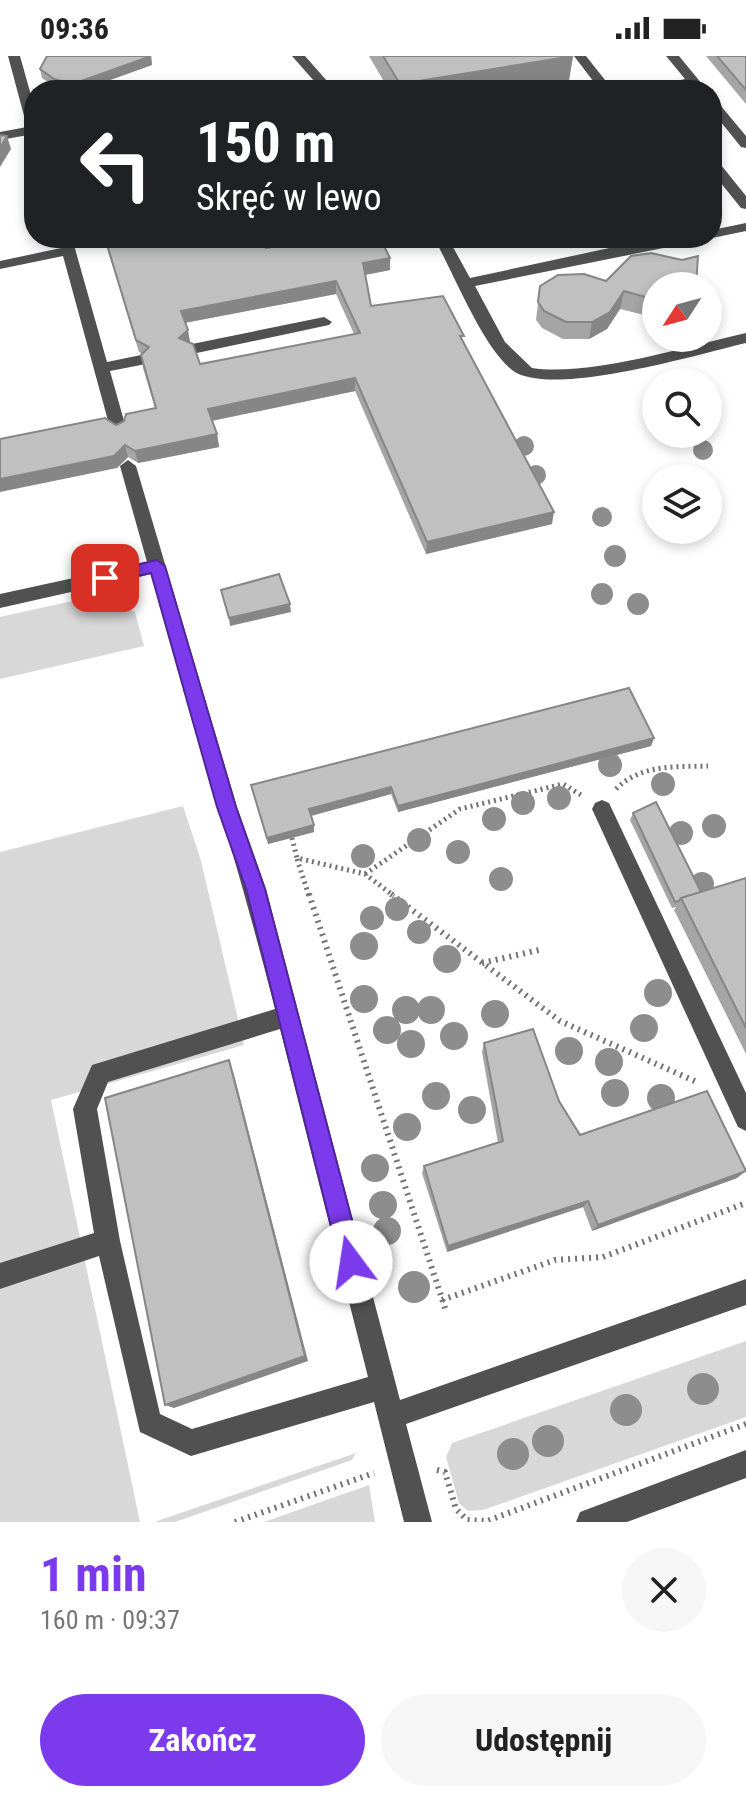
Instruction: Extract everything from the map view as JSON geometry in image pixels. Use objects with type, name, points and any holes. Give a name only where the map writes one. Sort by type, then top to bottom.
[{"type":"street","points":[[14,56],[24,93]]},
{"type":"street","points":[[298,56],[320,80]]},
{"type":"street","points":[[580,56],[599,80]]},
{"type":"street","points":[[672,56],[692,80]]},
{"type":"street","points":[[722,115],[746,144]]},
{"type":"street","points":[[0,136],[24,132]]},
{"type":"street","points":[[722,175],[746,205]]},
{"type":"street","points":[[722,232],[746,227]]},
{"type":"street","points":[[0,265],[57,248]]},
{"type":"street","points":[[68,248],[118,428]]},
{"type":"street","points":[[447,248],[504,353],[529,374],[567,375],[746,338]]},
{"type":"street","points":[[466,283],[603,248]]},
{"type":"street","points":[[192,349],[324,322]]},
{"type":"street","points":[[101,368],[141,360]]},
{"type":"street","points":[[128,466],[227,807],[255,889],[418,1522]]},
{"type":"street","points":[[0,601],[157,566]]},
{"type":"street","points":[[602,809],[742,1109]]},
{"type":"street","points":[[288,1016],[100,1073],[85,1109],[108,1241],[149,1423],[191,1443],[383,1386]]},
{"type":"street","points":[[0,1276],[108,1241]]},
{"type":"street","points":[[391,1416],[746,1292]]},
{"type":"street","points":[[590,1522],[746,1464]]},
{"type":"path","points":[[365,874],[460,809],[563,784],[602,809],[622,781],[642,771],[708,766]]},
{"type":"path","points":[[292,838],[446,1311]]},
{"type":"path","points":[[297,858],[365,874],[560,1021],[742,1109]]},
{"type":"path","points":[[482,963],[539,950]]},
{"type":"path","points":[[442,1300],[555,1260],[603,1257],[746,1203]]},
{"type":"path","points":[[235,1522],[404,1463],[445,1472],[456,1509],[467,1520],[487,1521],[746,1424]]},
{"type":"shaded area","points":[[104,594],[135,612],[144,646],[0,679],[0,617]]},
{"type":"shaded area","points":[[183,806],[201,861],[244,1045],[51,1100],[140,1522],[0,1522],[0,852]]},
{"type":"shaded area","points":[[746,1341],[746,1417],[483,1510],[468,1511],[459,1503],[446,1457],[452,1443]]},
{"type":"shaded area","points":[[356,1453],[352,1460],[175,1522],[154,1522]]},
{"type":"shaded area","points":[[369,1485],[375,1522],[264,1522]]},
{"type":"building","points":[[47,56],[151,56],[84,80],[58,80],[40,69]]},
{"type":"building","points":[[383,56],[573,56],[425,80],[398,80]]},
{"type":"building","points":[[717,56],[746,56],[746,90]]},
{"type":"building","points":[[0,135],[7,136],[0,148]]},
{"type":"building","points":[[108,248],[385,248],[390,258],[363,263],[371,306],[443,296],[464,336],[460,336],[554,512],[427,542],[355,378],[208,409],[217,434],[135,451],[125,445],[114,456],[0,479],[0,439],[105,418],[116,425],[124,421],[126,414],[156,408],[141,355],[149,347],[136,340]],"holes":[[[336,281],[360,333],[200,364],[193,344],[179,338],[188,330],[181,311]]]},
{"type":"building","points":[[651,253],[682,260],[698,256],[697,272],[642,272],[642,296],[624,291],[610,312],[592,322],[566,322],[544,311],[538,302],[540,286],[558,275],[584,274],[606,281],[631,256]]},
{"type":"building","points":[[279,574],[290,604],[229,618],[221,590]]},
{"type":"building","points":[[629,688],[654,738],[398,806],[391,787],[309,809],[314,825],[267,838],[251,785]]},
{"type":"building","points":[[656,802],[701,892],[675,902],[633,813]]},
{"type":"building","points":[[746,878],[746,1028],[681,898]]},
{"type":"building","points":[[533,1029],[559,1101],[580,1135],[707,1091],[746,1171],[598,1225],[588,1201],[448,1246],[424,1166],[503,1141],[484,1043]]},
{"type":"building","points":[[229,1060],[305,1356],[165,1405],[105,1098]]},
{"type":"route","points":[[105,578],[157,566],[227,807],[255,889],[351,1262]]}]
